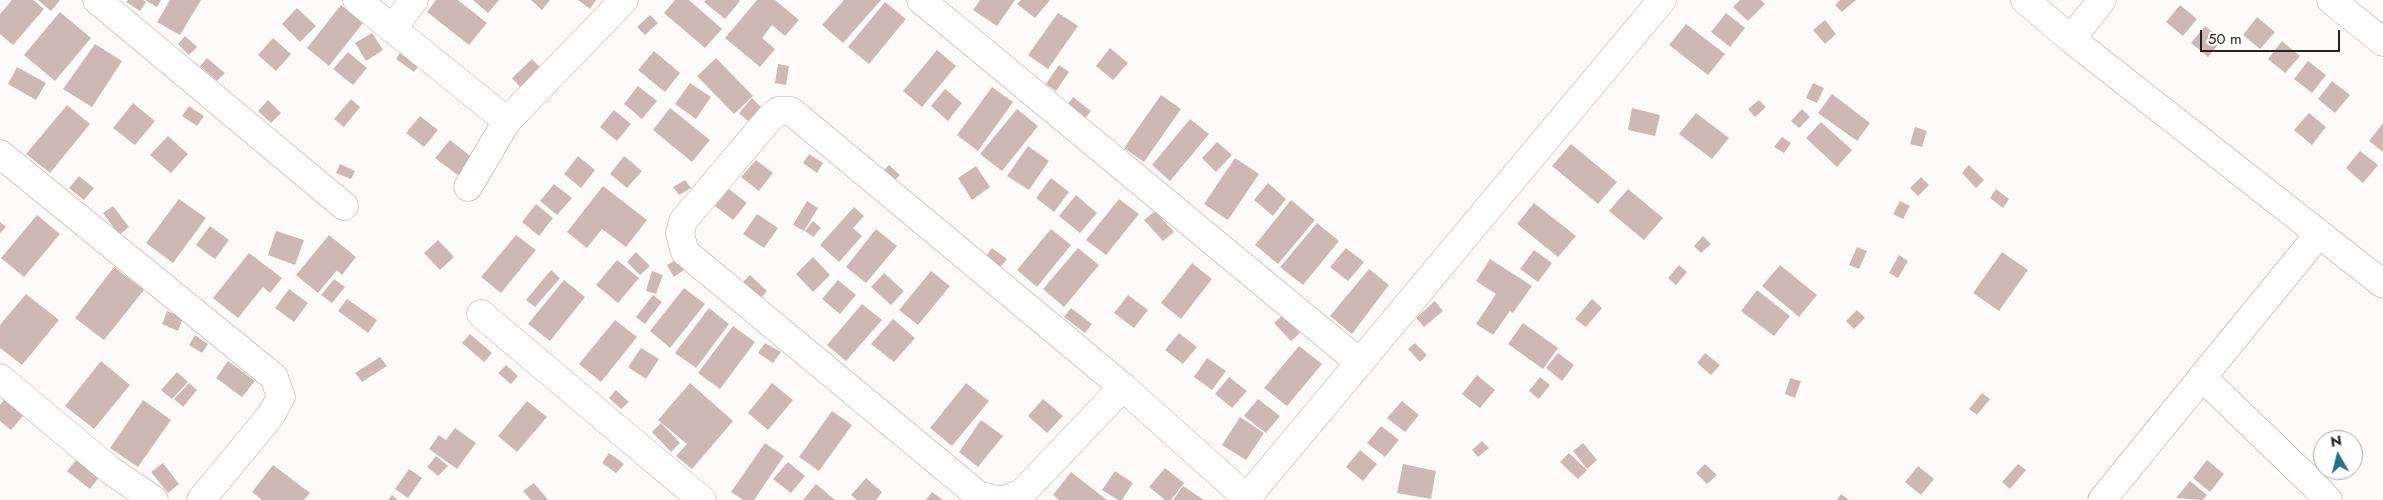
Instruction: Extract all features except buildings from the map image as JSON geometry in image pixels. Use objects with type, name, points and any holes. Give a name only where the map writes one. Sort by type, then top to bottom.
[{"type":"street","points":[[97,0],[344,206]]},
{"type":"street","points":[[357,0],[507,121]]},
{"type":"street","points":[[392,29],[414,0]]},
{"type":"street","points":[[468,187],[507,121],[624,0]]},
{"type":"street","points":[[921,0],[1360,363]]},
{"type":"street","points":[[998,500],[978,495],[685,252],[680,234],[683,221],[769,118],[778,111],[791,110],[1123,387],[1246,499],[1662,0]]},
{"type":"street","points":[[2025,0],[2071,39],[2383,284]]},
{"type":"street","points":[[2071,39],[2102,0]]},
{"type":"street","points":[[2331,0],[2383,42]]},
{"type":"street","points":[[0,154],[274,377],[281,397],[271,415],[201,500]]},
{"type":"street","points":[[2102,500],[2320,234]]},
{"type":"street","points":[[481,314],[702,500]]},
{"type":"street","points":[[2202,377],[2328,500]]},
{"type":"street","points":[[0,378],[110,470],[154,500]]},
{"type":"street","points":[[1004,500],[1022,493],[1123,387]]}]
